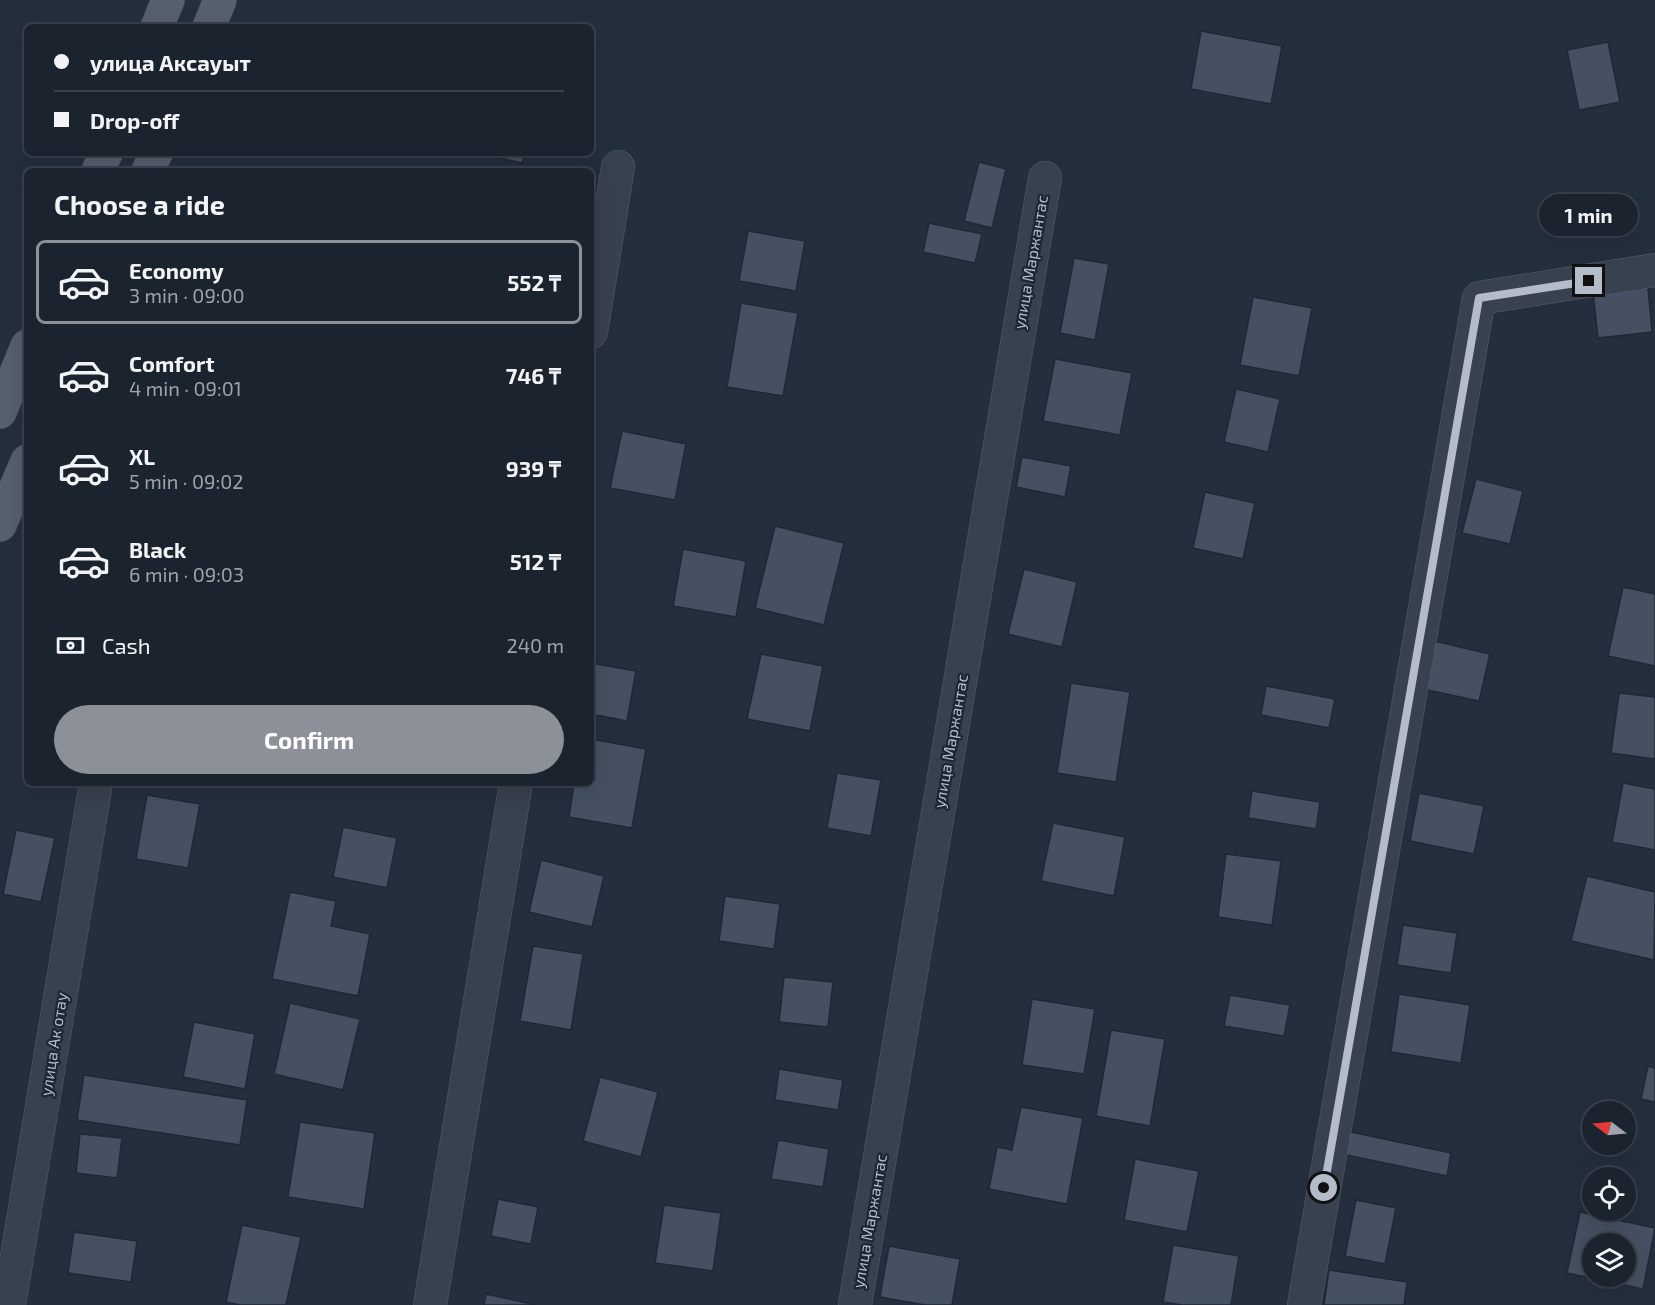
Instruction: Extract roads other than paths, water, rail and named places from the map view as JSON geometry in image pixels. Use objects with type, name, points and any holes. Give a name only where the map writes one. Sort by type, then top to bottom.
[{"type":"main road","points":[[158,24],[168,0]]},
{"type":"main road","points":[[210,24],[220,0]]},
{"type":"main road","points":[[0,412],[24,353]]},
{"type":"main road","points":[[0,525],[24,468]]},
{"type":"street","points":[[594,314],[618,167]]},
{"type":"street","name":"улица Маржантас","points":[[855,1305],[1045,178]]},
{"type":"street","points":[[1304,1305],[1479,298],[1655,270]]},
{"type":"street","name":"улица Ак отау","points":[[9,1305],[96,786]]},
{"type":"street","points":[[430,1305],[516,786]]}]
